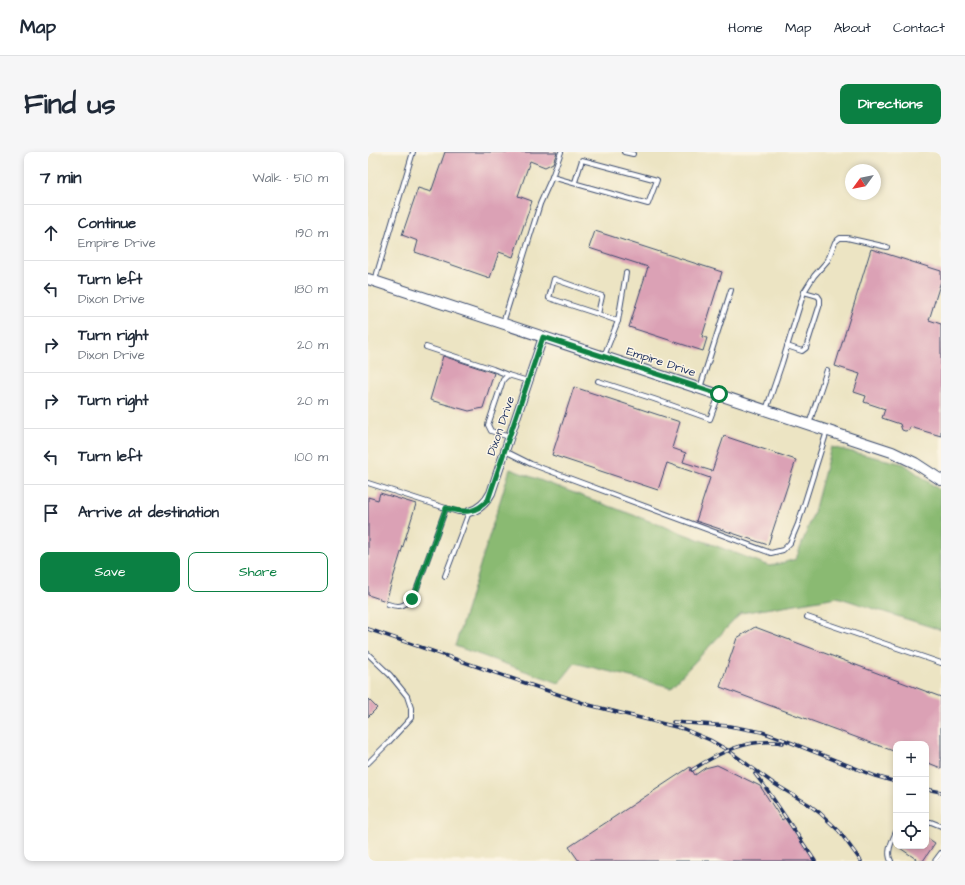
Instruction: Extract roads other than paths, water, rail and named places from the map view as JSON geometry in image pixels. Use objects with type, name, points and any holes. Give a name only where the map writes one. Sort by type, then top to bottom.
[{"type":"street","name":"Empire Drive","points":[[371,280],[892,452],[915,463],[941,480]]},
{"type":"street","name":"Dixon Drive","points":[[469,512],[479,508],[488,500],[543,337]]},
{"type":"lane","points":[[371,280],[413,152]]},
{"type":"lane","points":[[503,324],[540,204],[561,152]]},
{"type":"lane","points":[[624,152],[633,154]]},
{"type":"lane","points":[[552,177],[575,182],[648,204],[657,180],[582,160],[575,182]]},
{"type":"lane","points":[[766,410],[804,292],[814,276],[828,260],[835,242],[840,238],[847,238],[887,248]]},
{"type":"lane","points":[[604,357],[618,321],[626,273]]},
{"type":"lane","points":[[598,314],[602,296],[554,280],[549,298],[618,321]]},
{"type":"lane","points":[[699,388],[731,290]]},
{"type":"lane","points":[[787,346],[802,351],[806,348],[820,304],[820,299],[818,296],[804,292]]},
{"type":"lane","points":[[426,347],[529,381]]},
{"type":"lane","points":[[809,424],[827,370]]},
{"type":"lane","points":[[508,375],[503,380],[488,425],[490,430],[510,437]]},
{"type":"lane","points":[[598,381],[710,419],[719,394]]},
{"type":"lane","points":[[505,451],[531,464],[771,553],[783,550],[790,543],[798,524],[828,431]]},
{"type":"lane","points":[[368,483],[458,512],[469,512],[445,576]]},
{"type":"lane","points":[[388,604],[399,606],[412,599],[446,508]]},
{"type":"lane","points":[[807,617],[941,663]]},
{"type":"lane","points":[[368,654],[390,675],[407,696],[411,708],[411,718],[368,763]]},
{"type":"lane","points":[[929,822],[941,826]]},
{"type":"lane","points":[[892,861],[889,857],[889,848],[893,839]]},
{"type":"lane","points":[[935,861],[941,853]]},
{"type":"railway","points":[[368,629],[589,705],[684,729],[710,740],[729,751],[773,783],[820,813],[839,831],[861,861]]},
{"type":"railway","points":[[673,722],[729,726],[762,732],[875,776],[893,781]]},
{"type":"railway","points":[[692,770],[724,752],[747,744],[759,742],[783,743]]},
{"type":"railway","points":[[755,774],[815,861]]},
{"type":"railway","points":[[929,790],[941,792]]}]
